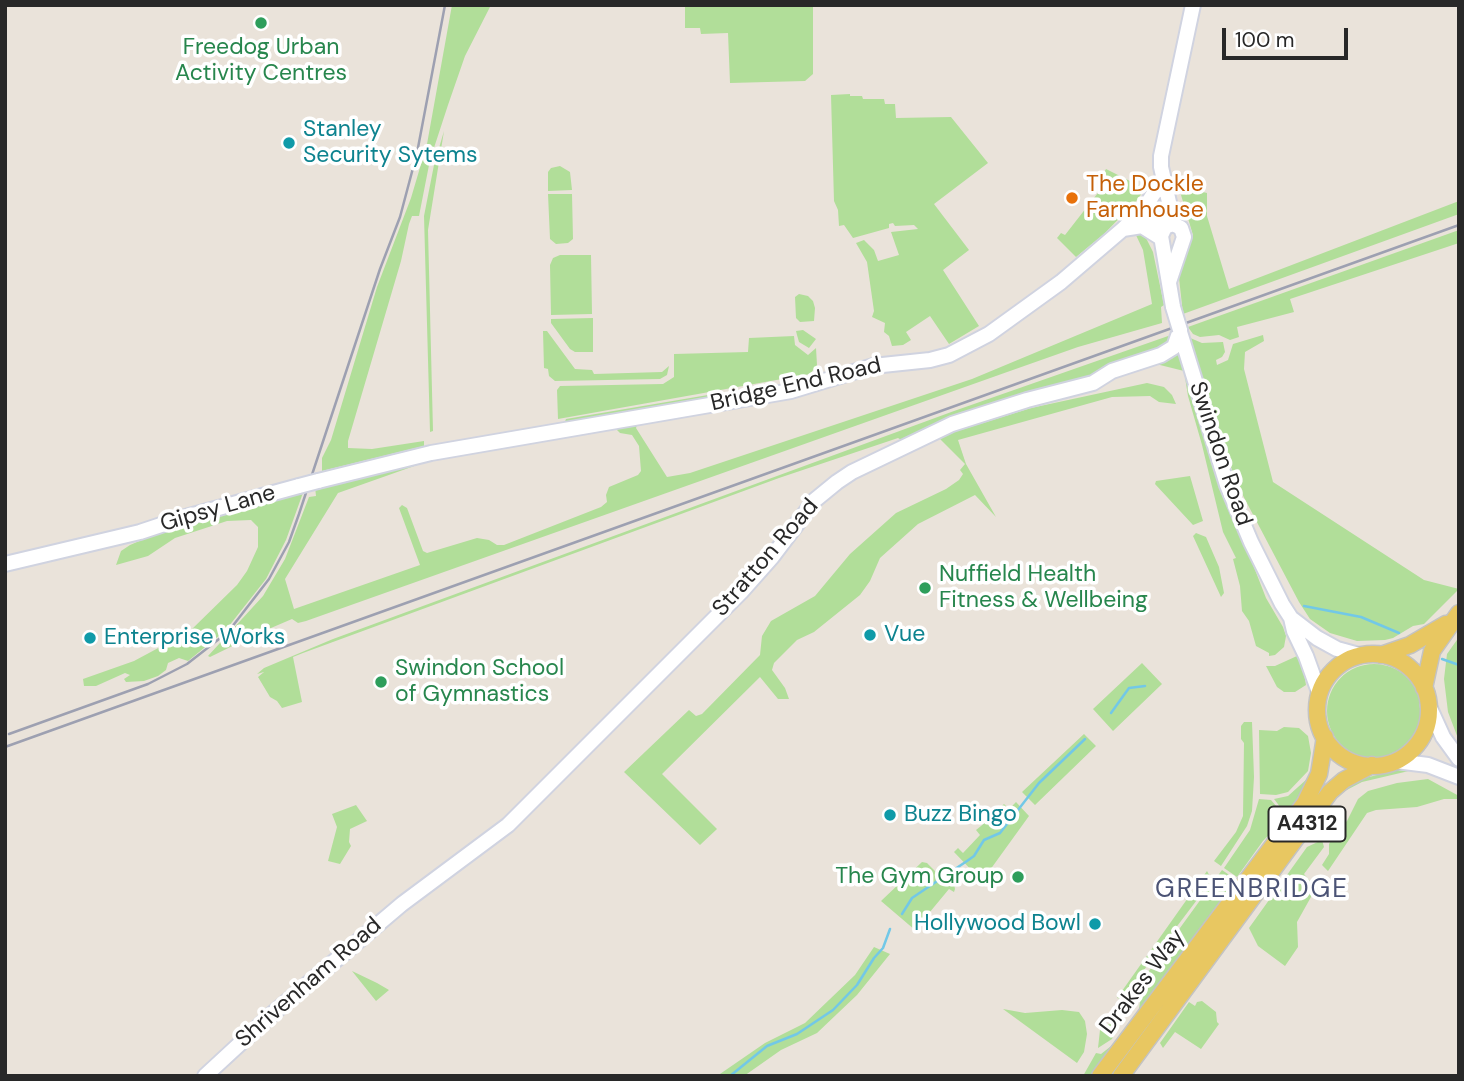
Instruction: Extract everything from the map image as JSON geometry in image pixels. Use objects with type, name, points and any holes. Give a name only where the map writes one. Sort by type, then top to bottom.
[{"type":"main road","points":[[1172,225],[1161,156],[1193,5]]},
{"type":"main road","name":"Bridge End Road","points":[[431,453],[791,391],[873,366],[930,360],[949,355],[989,334],[1045,295],[1128,224],[1165,184]]},
{"type":"main road","points":[[1148,217],[1161,220],[1183,232],[1181,243],[1172,247],[1142,226],[1128,224],[1148,217]]},
{"type":"main road","points":[[1161,239],[1162,230],[1172,225]]},
{"type":"main road","name":"Swindon Road","points":[[1161,239],[1180,330],[1233,501],[1266,575],[1291,618],[1319,692]]},
{"type":"main road","name":"Swindon Road","points":[[1169,282],[1181,243]]},
{"type":"main road","name":"Stratton Road","points":[[415,894],[492,839],[517,816],[741,593],[815,500],[837,482],[852,472],[952,424],[1027,400],[1093,383],[1112,371],[1167,352],[1176,344],[1180,330]]},
{"type":"main road","name":"Gipsy Lane","points":[[5,564],[140,532],[299,486],[431,453]]},
{"type":"main road","points":[[1379,656],[1409,645],[1456,616]]},
{"type":"main road","points":[[1396,761],[1421,739],[1427,722],[1426,696],[1432,651],[1456,616]]},
{"type":"main road","name":"Swindon Road","points":[[1291,618],[1327,644],[1359,655]]},
{"type":"main road","points":[[1319,692],[1335,668],[1359,655],[1379,656],[1404,664],[1417,677],[1446,742],[1459,759]]},
{"type":"main road","name":"A4312","points":[[1319,692],[1319,717],[1325,737]]},
{"type":"main road","points":[[1325,737],[1344,757],[1357,763],[1372,765]]},
{"type":"main road","name":"Drakes Way","points":[[1121,1076],[1143,1033],[1306,803],[1319,774],[1325,737]]},
{"type":"main road","points":[[1396,761],[1428,765],[1459,777]]},
{"type":"main road","name":"A4312","points":[[1372,765],[1396,761]]},
{"type":"main road","name":"Drakes Way","points":[[1100,1076],[1143,1033],[1330,792],[1344,780],[1372,765]]},
{"type":"main road","name":"Shrivenham Road","points":[[205,1076],[271,1015],[415,894]]},
{"type":"green space","points":[[452,5],[491,5],[465,56],[448,105],[430,160],[419,216],[412,216],[409,224],[401,261],[348,441],[348,448],[372,449],[424,441],[424,446],[322,471],[322,458],[331,440],[377,287],[411,198],[427,144]]},
{"type":"green space","points":[[685,5],[813,5],[813,74],[805,81],[730,83],[728,33],[701,34],[700,28],[685,28]]},
{"type":"green space","points":[[831,95],[862,96],[863,99],[884,99],[885,104],[895,104],[896,118],[951,117],[988,163],[934,204],[969,250],[943,270],[979,326],[949,344],[930,316],[906,332],[911,340],[903,345],[892,346],[889,336],[884,332],[885,323],[872,317],[874,311],[867,262],[856,243],[864,240],[874,250],[878,261],[899,255],[891,232],[918,229],[914,225],[895,226],[893,223],[889,224],[889,228],[853,238],[844,225],[839,226],[838,210],[834,201]]},
{"type":"green space","points":[[444,131],[428,230],[433,431],[430,432],[424,216]]},
{"type":"green space","points":[[560,166],[570,172],[572,190],[548,191],[548,172],[551,168]]},
{"type":"green space","points":[[1106,169],[1144,188],[1139,198],[1105,233],[1076,257],[1057,238],[1061,233],[1065,235],[1108,180],[1102,176]]},
{"type":"green space","points":[[1186,188],[1207,193],[1207,216],[1229,289],[1459,201],[1459,214],[1183,314],[1179,278],[1193,235],[1181,195]]},
{"type":"green space","points":[[548,194],[572,194],[573,239],[568,243],[556,244],[550,239]]},
{"type":"green space","points":[[1459,230],[1459,243],[1290,299],[1294,312],[1237,327],[1239,337],[1230,340],[1219,335],[1200,337],[1193,334],[1188,327]]},
{"type":"green space","points":[[1135,233],[1145,236],[1153,252],[1164,305],[1161,307],[1162,323],[1078,347],[306,621],[298,623],[292,619],[208,656],[263,596],[285,559],[309,497],[316,496],[315,487],[434,459],[338,493],[285,579],[294,609],[420,565],[399,508],[402,505],[407,508],[423,551],[427,553],[477,538],[504,545],[601,507],[607,502],[609,487],[638,475],[641,471],[639,446],[632,435],[620,433],[616,429],[637,425],[636,428],[667,477],[690,473],[972,379],[1152,304],[1143,250]]},
{"type":"green space","points":[[560,255],[591,255],[592,314],[551,315],[550,265],[553,258]]},
{"type":"green space","points":[[799,294],[808,296],[813,301],[814,321],[800,322],[796,318],[795,297]]},
{"type":"green space","points":[[593,318],[593,352],[575,352],[570,349],[551,323],[551,319]]},
{"type":"green space","points":[[803,330],[816,339],[809,348],[799,342],[796,331]]},
{"type":"green space","points":[[543,331],[547,331],[575,369],[592,370],[594,374],[662,372],[669,366],[667,375],[660,379],[555,381],[549,376],[548,369],[544,368]]},
{"type":"green space","points":[[1171,335],[1161,349],[1092,377],[903,441],[898,438],[779,478],[293,657],[302,702],[282,708],[270,697],[258,677],[264,672],[257,674],[264,668],[333,639],[954,411]]},
{"type":"green space","points":[[1263,335],[1264,341],[1245,352],[1244,369],[1273,482],[1424,580],[1459,589],[1424,624],[1413,626],[1393,638],[1357,641],[1330,633],[1310,619],[1299,602],[1239,488],[1216,428],[1188,337],[1202,343],[1223,342],[1225,352],[1216,360],[1217,365],[1228,360],[1233,344]]},
{"type":"green space","points":[[794,336],[795,345],[808,355],[816,348],[817,365],[810,374],[558,419],[557,390],[560,386],[663,384],[674,377],[674,354],[748,352],[749,338]]},
{"type":"green space","points":[[1179,347],[1229,503],[1266,598],[1286,636],[1284,647],[1275,655],[1269,656],[1269,653],[1256,646],[1249,621],[1242,611],[1240,586],[1233,559],[1236,558],[1223,532],[1184,371],[1156,364],[1173,358],[1173,352]]},
{"type":"green space","points":[[1147,383],[1164,387],[1176,404],[1159,402],[1150,396],[1112,397],[958,440],[966,464],[996,517],[975,495],[918,524],[880,558],[870,581],[860,595],[814,632],[797,640],[774,663],[772,670],[785,688],[789,699],[778,699],[760,677],[662,774],[717,829],[700,845],[624,772],[689,710],[696,716],[702,714],[760,655],[762,636],[771,621],[815,596],[850,554],[896,513],[959,480],[963,474],[960,470],[965,464],[938,437],[1031,408]]},
{"type":"green space","points":[[708,395],[708,399],[564,424],[566,419]]},
{"type":"green space","points":[[1190,476],[1203,521],[1193,525],[1155,484],[1156,481]]},
{"type":"green space","points":[[304,490],[286,540],[266,579],[225,631],[188,661],[179,658],[168,663],[166,670],[158,676],[144,681],[126,682],[124,679],[130,675],[125,673],[96,686],[84,686],[83,679],[134,661],[190,631],[237,585],[247,571],[258,547],[258,527],[251,520],[227,521],[175,538],[148,556],[116,565],[121,551],[170,528]]},
{"type":"green space","points":[[1196,533],[1206,537],[1219,567],[1224,593],[1221,597],[1193,536]]},
{"type":"green space","points":[[1459,637],[1459,741],[1448,712],[1444,679],[1447,654]]},
{"type":"green space","points":[[1297,656],[1306,685],[1295,692],[1284,692],[1277,687],[1266,666],[1275,666]]},
{"type":"green space","points":[[1142,663],[1162,684],[1113,731],[1093,709]]},
{"type":"green space","points":[[1374,664],[1392,667],[1407,678],[1418,693],[1421,711],[1418,729],[1407,744],[1392,755],[1374,758],[1356,755],[1341,744],[1330,729],[1327,711],[1330,693],[1341,678],[1356,667]]},
{"type":"green space","points":[[1244,722],[1252,722],[1252,811],[1247,826],[1221,866],[1214,861],[1236,832],[1243,816],[1244,743],[1241,739],[1241,726]]},
{"type":"green space","points":[[1284,727],[1299,728],[1308,736],[1311,753],[1308,771],[1288,792],[1276,795],[1260,794],[1259,730],[1277,731]]},
{"type":"green space","points":[[1084,734],[1096,746],[1035,805],[1022,792]]},
{"type":"green space","points":[[1401,769],[1413,770],[1362,782],[1339,792],[1361,779]]},
{"type":"green space","points":[[1307,779],[1302,794],[1288,814],[1284,812],[1274,799],[1288,796]]},
{"type":"green space","points":[[1428,779],[1459,796],[1459,799],[1444,799],[1417,807],[1367,813],[1328,871],[1322,865],[1329,854],[1329,844],[1336,831],[1347,821],[1358,799],[1368,791],[1397,783]]},
{"type":"green space","points":[[1259,799],[1271,800],[1284,819],[1263,841],[1237,877],[1224,868],[1250,830]]},
{"type":"green space","points":[[1016,802],[1029,816],[990,870],[978,877],[954,852],[958,848],[963,853],[980,835],[976,830],[1004,804],[1009,809]]},
{"type":"green space","points":[[356,805],[367,821],[350,829],[351,846],[340,864],[328,861],[337,827],[332,814]]},
{"type":"green space","points":[[1322,840],[1324,847],[1304,874],[1316,888],[1297,922],[1298,947],[1285,966],[1258,946],[1249,928],[1307,847]]},
{"type":"green space","points":[[922,862],[927,863],[937,873],[941,869],[955,889],[954,892],[949,889],[915,930],[881,901]]},
{"type":"green space","points":[[1222,870],[1238,881],[1144,1007],[1139,1009],[1143,979]]},
{"type":"green space","points":[[1207,871],[1212,880],[1122,999],[1117,998]]},
{"type":"green space","points":[[874,947],[890,954],[857,995],[817,1033],[781,1050],[744,1076],[717,1076],[765,1043],[805,1023],[855,975]]},
{"type":"green space","points":[[352,971],[377,983],[389,990],[376,1001]]},
{"type":"green space","points":[[1202,1001],[1216,1012],[1219,1024],[1201,1049],[1175,1032],[1163,1048],[1160,1043],[1189,1002],[1195,1006]]},
{"type":"green space","points":[[1003,1009],[1025,1013],[1062,1010],[1079,1012],[1085,1021],[1087,1034],[1084,1052],[1077,1063]]},
{"type":"green space","points":[[1111,1024],[1117,1028],[1112,1039],[1098,1048],[1100,1030]]},
{"type":"green space","points":[[1115,1043],[1093,1076],[1083,1076],[1096,1053],[1101,1054]]},
{"type":"waterway","points":[[1304,606],[1361,617],[1399,633]]},
{"type":"waterway","points":[[1442,659],[1459,665]]},
{"type":"waterway","points":[[1111,713],[1129,688],[1145,686]]},
{"type":"waterway","points":[[902,914],[912,898],[974,856],[984,840],[1000,833],[1039,783],[1085,739]]},
{"type":"waterway","points":[[730,1076],[767,1046],[797,1034],[833,1010],[857,985],[883,948],[890,929]]},
{"type":"railway","points":[[9,734],[148,684],[187,664],[228,632],[269,579],[289,542],[380,269],[400,217],[417,153],[445,5]]},
{"type":"railway","points":[[5,747],[1459,225]]},
{"type":"place","name":"Freedog Urban Activity Centres","points":[[261,23]]},
{"type":"place","name":"Stanley Security Sytems","points":[[289,143]]},
{"type":"place","name":"The Dockle Farmhouse","points":[[1072,198]]},
{"type":"place","name":"Nuffield Health Fitness & Wellbeing","points":[[925,588]]},
{"type":"place","name":"Vue","points":[[870,635]]},
{"type":"place","name":"Enterprise Works","points":[[90,638]]},
{"type":"place","name":"Swindon School of Gymnastics","points":[[381,682]]},
{"type":"place","name":"Buzz Bingo","points":[[890,815]]},
{"type":"place","name":"The Gym Group","points":[[1018,877]]},
{"type":"place","name":"Hollywood Bowl","points":[[1095,924]]},
{"type":"district","name":"GREENBRIDGE","points":[[1252,890]]}]
